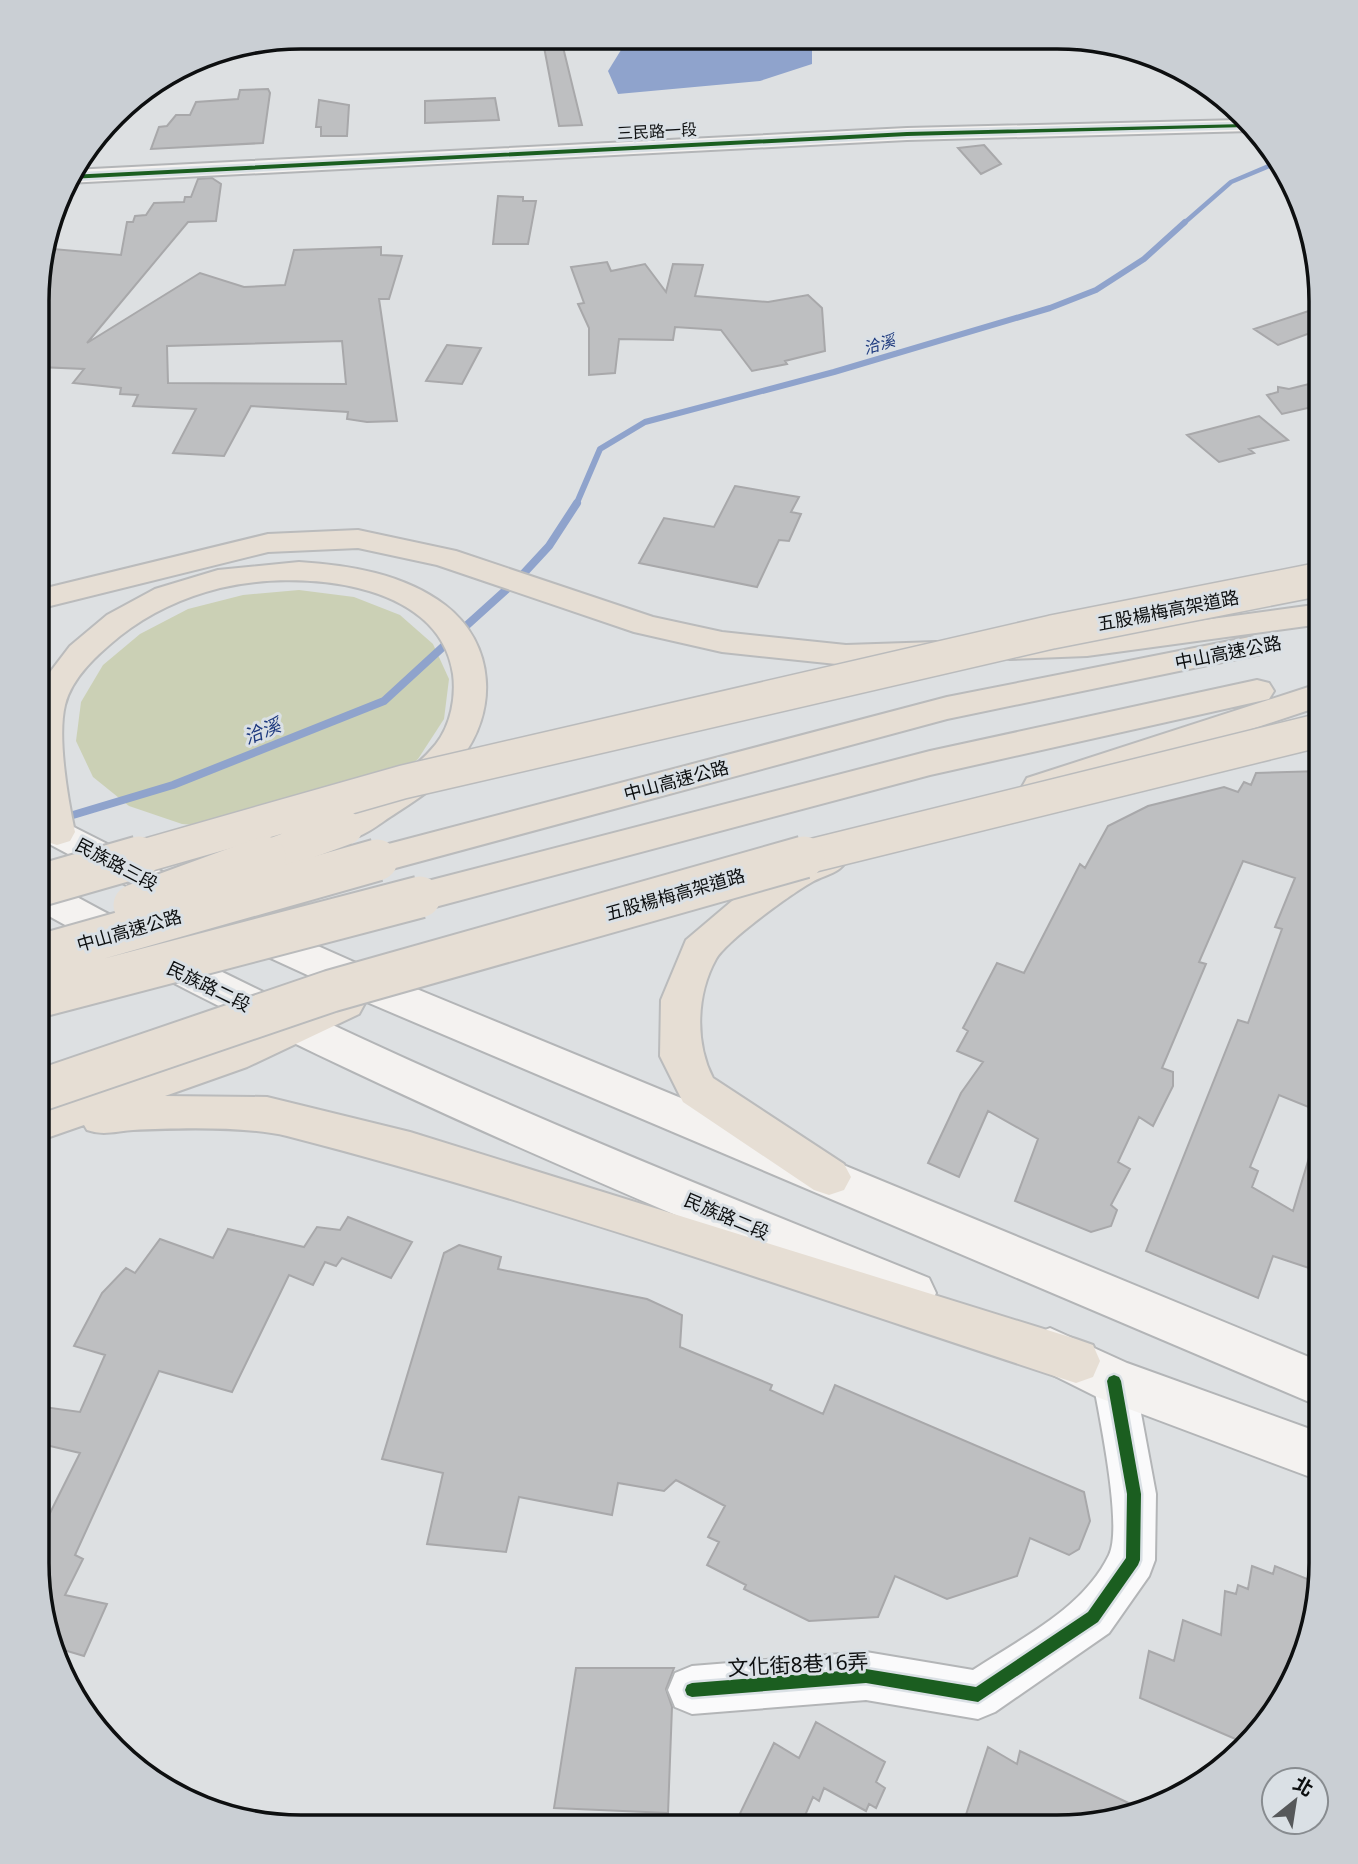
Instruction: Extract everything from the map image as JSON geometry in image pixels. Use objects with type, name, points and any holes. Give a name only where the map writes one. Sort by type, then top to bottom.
[{"type":"highway","points":[[49,597],[183,561],[268,543],[358,540],[445,557],[645,625],[722,642],[846,655],[1087,646],[1309,616]]},
{"type":"highway","points":[[49,615],[68,603],[183,561]]},
{"type":"highway","points":[[49,704],[71,662],[114,624],[170,594],[233,576],[299,570],[360,578],[412,596],[451,626],[471,664],[471,708],[447,753],[401,793],[346,828],[49,936]]},
{"type":"highway","name":"五股楊梅高架道路","points":[[49,883],[403,782],[1052,632],[1309,581]]},
{"type":"highway","name":"中山高速公路","points":[[49,953],[377,860],[947,708],[1309,635]]},
{"type":"highway","points":[[49,994],[930,763],[1309,680]]},
{"type":"highway","points":[[49,1120],[232,1055],[376,989],[462,961],[867,845],[1309,698]]},
{"type":"highway","name":"五股楊梅高架道路","points":[[49,1087],[331,990],[810,856],[1309,733]]},
{"type":"highway","points":[[829,1177],[698,1090],[681,1056],[681,1000],[700,950],[745,911],[800,872],[867,845]]},
{"type":"highway","points":[[49,1127],[132,1113],[267,1114],[410,1150],[575,1200],[1095,1371]]},
{"type":"street","name":"三民路一段","points":[[89,165],[871,125],[1228,116]]},
{"type":"street","name":"三民路一段","points":[[82,176],[907,134],[1238,126]]},
{"type":"street","name":"民族路三段","points":[[49,828],[234,925],[376,989]]},
{"type":"street","name":"民族路二段","points":[[49,899],[142,953],[292,1026],[591,1160],[1095,1371],[1309,1452]]},
{"type":"street","points":[[376,989],[1309,1380]]},
{"type":"street","name":"文化街8巷16弄","points":[[692,1690],[866,1676],[978,1695],[1093,1617],[1133,1560],[1134,1494],[1095,1371]]},
{"type":"green space","points":[[299,590],[354,597],[400,615],[433,644],[449,679],[444,719],[418,759],[372,794],[244,829],[182,824],[129,806],[93,777],[76,741],[81,702],[103,665],[140,634],[188,609],[243,595]]},
{"type":"water","points":[[812,49],[812,64],[760,81],[618,94],[608,71],[621,50]]},
{"type":"building","points":[[544,49],[563,49],[582,125],[559,126]]},
{"type":"building","points":[[268,89],[270,93],[263,143],[151,149],[159,127],[167,126],[176,115],[190,115],[196,102],[238,99],[240,90]]},
{"type":"building","points":[[495,98],[499,120],[425,123],[425,101]]},
{"type":"building","points":[[319,100],[349,105],[347,136],[321,136],[321,127],[316,127]]},
{"type":"building","points":[[984,145],[1001,164],[981,174],[958,148]]},
{"type":"building","points":[[212,178],[221,184],[216,221],[188,222],[87,343],[200,273],[244,287],[285,285],[294,250],[381,247],[381,255],[402,256],[389,299],[379,299],[397,421],[367,422],[347,419],[348,412],[251,406],[224,456],[173,453],[196,409],[133,406],[138,395],[120,394],[121,388],[73,383],[84,369],[49,367],[49,301],[55,249],[121,255],[127,222],[133,222],[135,216],[146,215],[154,203],[184,202],[185,197],[191,197],[198,179]],"holes":[[[342,341],[346,384],[168,383],[167,346]]]},
{"type":"building","points":[[498,196],[523,197],[523,201],[536,201],[528,244],[493,244]]},
{"type":"building","points":[[607,262],[611,271],[645,264],[666,292],[673,264],[703,265],[695,296],[768,302],[808,295],[822,308],[825,351],[785,361],[787,364],[752,371],[721,330],[675,327],[673,340],[619,339],[615,373],[589,375],[589,328],[578,304],[584,303],[571,267]]},
{"type":"building","points":[[1309,311],[1309,333],[1278,345],[1254,329]]},
{"type":"building","points":[[447,345],[481,348],[462,384],[426,381]]},
{"type":"building","points":[[1309,384],[1309,408],[1282,414],[1267,395],[1278,392],[1278,387],[1289,389]]},
{"type":"building","points":[[1259,416],[1288,440],[1249,449],[1254,453],[1219,462],[1187,435]]},
{"type":"building","points":[[735,486],[799,497],[791,512],[801,514],[789,541],[779,540],[757,587],[639,563],[664,518],[714,527]]},
{"type":"building","points":[[1309,771],[1309,1107],[1279,1095],[1250,1167],[1258,1171],[1252,1187],[1293,1211],[1309,1158],[1309,1268],[1273,1256],[1258,1298],[1146,1251],[1238,1020],[1248,1023],[1282,929],[1275,927],[1295,878],[1243,861],[1199,962],[1206,964],[1162,1068],[1173,1072],[1173,1086],[1153,1126],[1139,1117],[1118,1162],[1130,1169],[1111,1205],[1117,1210],[1111,1226],[1091,1232],[1015,1201],[1038,1139],[988,1111],[959,1177],[928,1163],[961,1093],[983,1062],[957,1051],[968,1031],[963,1028],[997,963],[1024,973],[1080,864],[1085,868],[1108,826],[1148,806],[1224,787],[1238,792],[1244,782],[1251,785],[1256,773]]},
{"type":"building","points":[[348,1217],[412,1242],[391,1278],[342,1258],[336,1266],[325,1262],[313,1285],[289,1275],[232,1392],[159,1371],[75,1555],[83,1559],[65,1595],[107,1604],[84,1656],[64,1650],[51,1596],[49,1515],[80,1453],[49,1446],[49,1408],[80,1412],[105,1355],[74,1346],[102,1293],[126,1268],[135,1273],[160,1239],[213,1258],[228,1229],[304,1247],[317,1227],[340,1230]]},
{"type":"building","points":[[459,1245],[501,1257],[498,1269],[647,1299],[682,1315],[680,1347],[772,1385],[770,1390],[823,1414],[835,1385],[1084,1492],[1090,1521],[1079,1549],[1069,1555],[1030,1538],[1017,1576],[947,1599],[895,1576],[878,1617],[809,1621],[744,1589],[746,1585],[707,1565],[719,1542],[708,1537],[725,1506],[676,1480],[664,1491],[618,1483],[612,1515],[519,1497],[506,1552],[427,1544],[443,1473],[382,1459],[444,1253]]},
{"type":"building","points":[[1252,1566],[1273,1574],[1275,1566],[1308,1579],[1304,1612],[1290,1659],[1267,1703],[1236,1739],[1140,1698],[1149,1651],[1174,1661],[1183,1620],[1221,1635],[1225,1591],[1236,1594],[1238,1585],[1248,1589]]},
{"type":"building","points":[[576,1668],[674,1668],[666,1689],[672,1707],[668,1813],[554,1808]]},
{"type":"building","points":[[816,1722],[885,1762],[876,1782],[885,1788],[876,1808],[869,1804],[866,1811],[824,1788],[819,1801],[813,1797],[805,1815],[739,1815],[774,1743],[799,1758]]},
{"type":"building","points":[[988,1747],[1017,1764],[1020,1751],[1130,1804],[1090,1813],[966,1815]]},
{"type":"waterway","name":"洽溪","points":[[1183,224],[1231,182],[1270,166]]},
{"type":"waterway","name":"洽溪","points":[[577,504],[600,449],[645,422],[834,372],[1050,308],[1096,290],[1144,259],[1185,222]]},
{"type":"waterway","name":"洽溪","points":[[524,573],[549,546],[577,504]]},
{"type":"waterway","name":"洽溪","points":[[466,626],[507,589]]},
{"type":"waterway","name":"洽溪","points":[[73,815],[173,785],[384,701],[445,645]]},
{"type":"cycle path","points":[[82,176],[907,134],[1238,126]]},
{"type":"cycle path","points":[[692,1690],[866,1676],[978,1695],[1093,1617],[1133,1560],[1134,1494],[1114,1381]]}]
